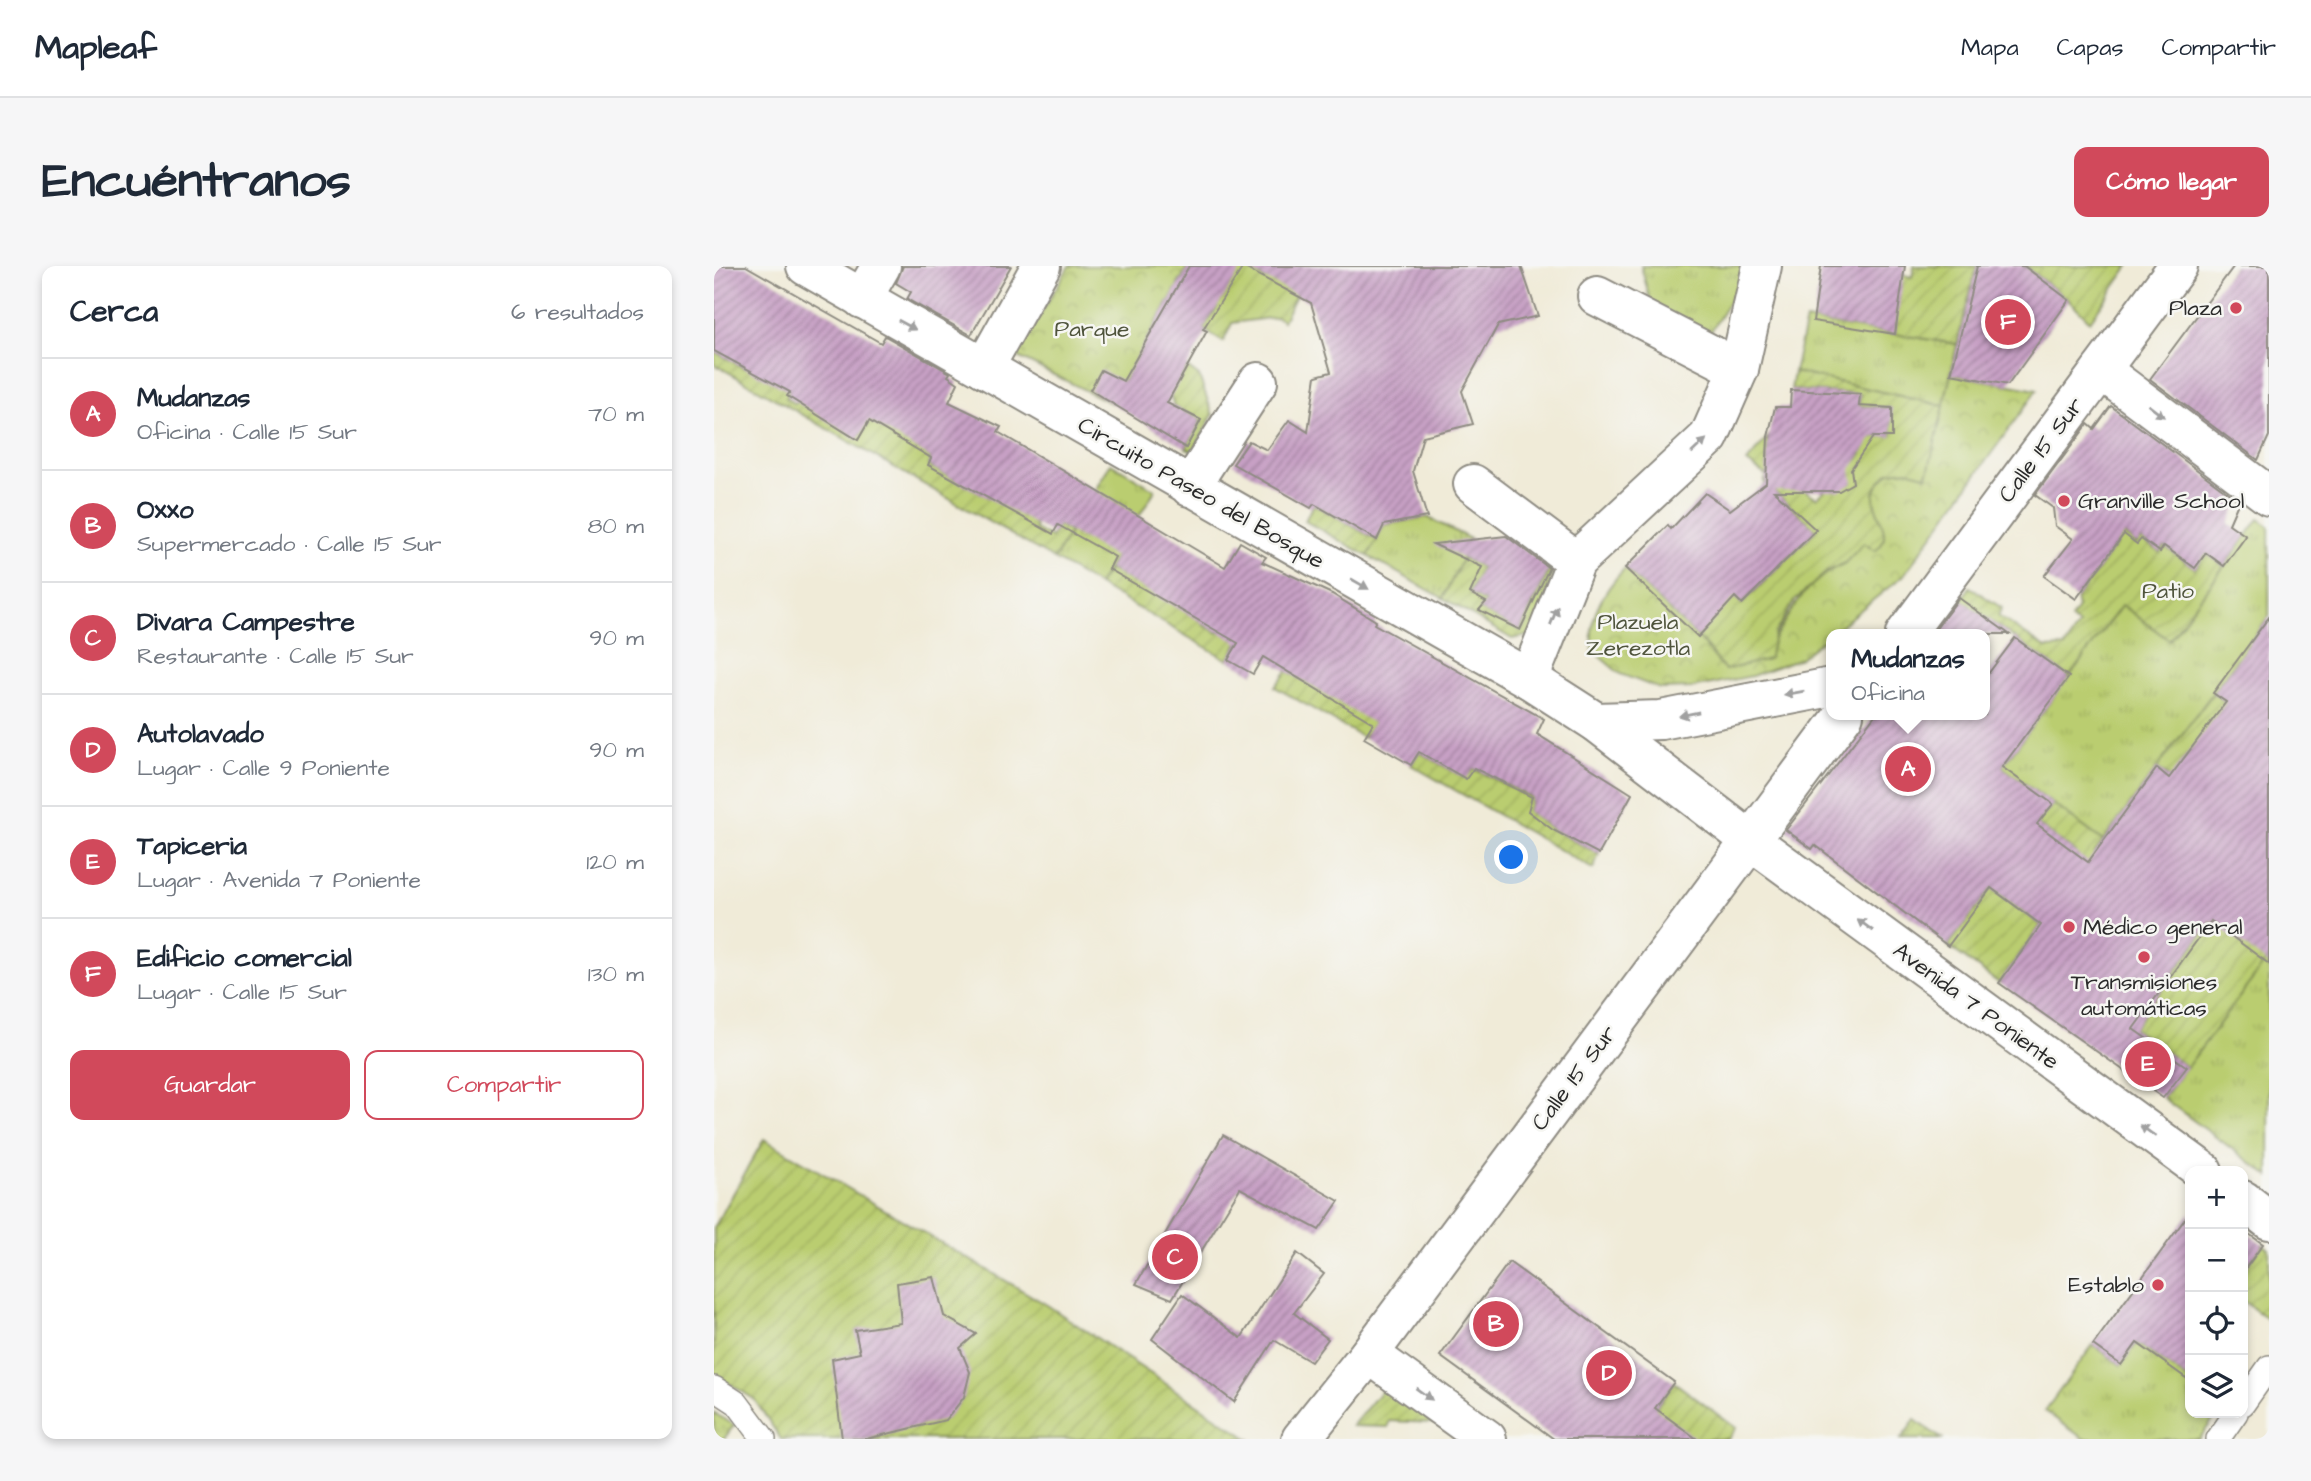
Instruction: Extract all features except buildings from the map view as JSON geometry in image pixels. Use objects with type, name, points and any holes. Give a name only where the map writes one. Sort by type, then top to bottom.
[{"type":"street","name":"Circuito Paseo del Bosque","points":[[806,266],[1529,680],[1596,722],[1750,840]]},
{"type":"street","points":[[862,299],[881,266]]},
{"type":"street","points":[[984,368],[1041,266]]},
{"type":"street","points":[[1529,680],[1576,561],[1709,437],[1739,369],[1762,266]]},
{"type":"street","name":"Calle 15 Sur","points":[[1909,629],[2178,266]]},
{"type":"street","points":[[1597,296],[1739,369]]},
{"type":"street","points":[[2101,370],[2269,496]]},
{"type":"street","points":[[1190,487],[1258,382]]},
{"type":"street","points":[[1473,484],[1576,561]]},
{"type":"street","points":[[1596,722],[1661,720],[1826,688]]},
{"type":"street","name":"Calle 15 Sur","points":[[1301,1439],[1369,1354],[1840,720]]},
{"type":"street","name":"Avenida 7 Poniente","points":[[1750,840],[2196,1166]]},
{"type":"street","points":[[2248,1204],[2269,1220]]},
{"type":"street","points":[[1369,1354],[1487,1439]]},
{"type":"lane","points":[[2248,1397],[2269,1367]]},
{"type":"lane","points":[[714,1388],[737,1403],[764,1439]]},
{"type":"lane","points":[[2218,1439],[2233,1418]]},
{"type":"green space","name":"Parque","points":[[1069,266],[1189,266],[1111,403],[1016,356]]},
{"type":"green space","points":[[1189,266],[1245,266],[1265,279],[1272,266],[1303,281],[1283,321],[1277,317],[1232,323],[1223,342],[1203,329],[1217,307],[1178,284]]},
{"type":"green space","points":[[1641,266],[1751,266],[1707,338],[1651,304]]},
{"type":"green space","points":[[1914,266],[1977,266],[1957,344],[1895,334],[1900,274],[1912,277]]},
{"type":"green space","points":[[2024,266],[2129,266],[2090,321],[2069,300]]},
{"type":"green space","points":[[1806,320],[1957,344],[1944,406],[1794,372]]},
{"type":"green space","points":[[763,334],[794,384],[786,398],[795,404],[803,395],[879,403],[931,458],[928,465],[1036,522],[1035,529],[1051,538],[1058,525],[1070,532],[1054,559],[714,364],[714,340],[715,352],[744,368]]},
{"type":"green space","points":[[1187,367],[1199,376],[1213,415],[1193,451],[1186,448],[1201,420],[1174,407],[1170,392]]},
{"type":"green space","points":[[1794,372],[1944,406],[1927,476],[1908,470],[1889,472],[1876,488],[1874,502],[1884,531],[1881,545],[1875,551],[1864,543],[1845,563],[1828,571],[1795,600],[1775,633],[1769,659],[1725,670],[1698,637],[1722,582],[1742,604],[1816,530],[1764,482],[1767,476],[1747,462],[1768,437],[1767,466],[1817,498],[1858,459],[1862,453],[1863,437],[1892,436],[1891,408],[1859,406],[1860,394],[1791,390]]},
{"type":"green space","name":"Plazuela Zerezotla","points":[[1951,374],[2037,390],[1903,576],[1836,629],[1826,629],[1826,637],[1800,658],[1752,676],[1692,688],[1660,689],[1620,674],[1593,651],[1592,627],[1598,606],[1625,568],[1698,637],[1725,670],[1758,653],[1772,642],[1810,587],[1845,563],[1878,484],[1889,472],[1908,470],[1927,475]]},
{"type":"green space","points":[[1111,463],[1155,490],[1098,585],[1054,559]]},
{"type":"green space","points":[[1313,504],[1377,540],[1368,556],[1305,521]]},
{"type":"green space","points":[[1427,517],[1472,540],[1443,598],[1368,556],[1384,525]]},
{"type":"green space","points":[[2259,519],[2269,526],[2269,617],[2103,841],[2002,767],[2122,604],[2170,639]]},
{"type":"green space","name":"Patio","points":[[2117,529],[2137,544],[2141,539],[2160,552],[2164,546],[2195,568],[2206,553],[2224,566],[2169,640],[2122,605],[2069,677],[1961,600],[1970,587],[2002,608],[1998,616],[2046,648],[2065,647],[2079,625],[2071,619],[2078,608],[2076,599],[2116,545]]},
{"type":"green space","points":[[1556,557],[1537,634],[1512,639],[1443,598],[1463,558],[1482,567],[1470,593],[1486,602],[1480,610],[1520,630]]},
{"type":"green space","points":[[1109,569],[1205,620],[1203,625],[1218,633],[1221,628],[1240,639],[1228,660],[1098,585]]},
{"type":"green space","points":[[1287,671],[1375,721],[1364,738],[1275,687]]},
{"type":"green space","points":[[2213,693],[2253,722],[2269,705],[2269,775],[2097,928],[2065,868],[2075,852],[2037,824],[2053,804],[2103,841],[2093,855],[2161,788],[2169,777],[2157,768]]},
{"type":"green space","points":[[1419,752],[1465,778],[1474,769],[1532,798],[1528,811],[1553,830],[1599,854],[1593,869],[1411,765]]},
{"type":"green space","points":[[1991,888],[2041,925],[1999,983],[1948,946]]},
{"type":"green space","points":[[2233,892],[2266,961],[2187,1067],[2133,1029]]},
{"type":"green space","points":[[2269,957],[2269,1176],[2163,1098]]},
{"type":"green space","points":[[764,1139],[1047,1305],[1249,1439],[781,1439],[754,1399],[714,1374],[714,1228]]},
{"type":"green space","points":[[2263,1244],[2269,1249],[2269,1320],[2248,1305],[2248,1265]]},
{"type":"green space","points":[[2137,1343],[2185,1377],[2185,1418],[2214,1418],[2199,1439],[2084,1439],[2045,1411],[2093,1345],[2121,1365]]},
{"type":"green space","points":[[1674,1382],[1736,1428],[1728,1439],[1697,1439],[1641,1428]]},
{"type":"green space","points":[[1387,1384],[1435,1423],[1389,1421],[1388,1427],[1352,1426]]},
{"type":"green space","points":[[714,1413],[734,1425],[724,1439],[714,1439]]},
{"type":"green space","points":[[1915,1420],[1942,1439],[1901,1439]]},
{"type":"place","name":"Plaza","points":[[2236,308]]},
{"type":"place","name":"Edificio comercial","points":[[2008,322]]},
{"type":"place","name":"Granville School","points":[[2064,501]]},
{"type":"place","name":"Mudanzas","points":[[1908,769]]},
{"type":"place","name":"Médico general","points":[[2069,927]]},
{"type":"place","name":"Transmisiones automáticas","points":[[2144,957]]},
{"type":"place","name":"Tapiceria","points":[[2148,1064]]},
{"type":"place","name":"Divara Campestre","points":[[1175,1257]]},
{"type":"place","name":"Establo","points":[[2158,1285]]},
{"type":"place","name":"Oxxo","points":[[1496,1324]]},
{"type":"place","name":"Autolavado","points":[[1609,1373]]}]
